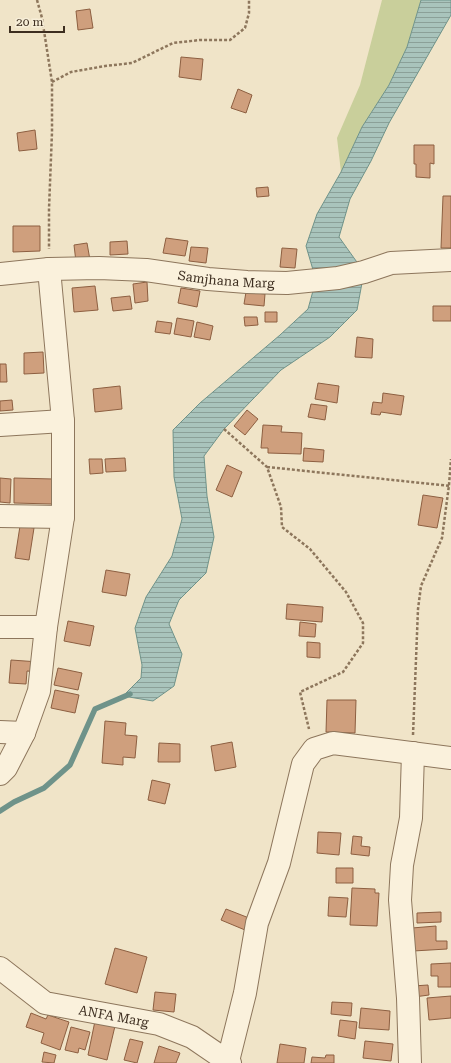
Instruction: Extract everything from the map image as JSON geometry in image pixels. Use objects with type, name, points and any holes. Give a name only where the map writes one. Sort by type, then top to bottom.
[{"type":"street","name":"Samjhana Marg","points":[[0,274],[49,269],[99,268],[146,270],[208,279],[287,283],[338,278],[392,263],[451,260]]},
{"type":"street","points":[[0,774],[6,768],[24,733],[39,691],[46,627],[63,517],[63,421],[49,269]]},
{"type":"street","points":[[0,425],[63,421]]},
{"type":"street","points":[[0,516],[63,517]]},
{"type":"street","points":[[0,627],[46,627]]},
{"type":"street","points":[[0,732],[24,733]]},
{"type":"street","points":[[229,1062],[245,993],[257,923],[279,863],[303,764],[314,749],[334,743],[451,758]]},
{"type":"street","points":[[410,1063],[408,998],[400,900],[402,865],[411,818],[413,753]]},
{"type":"street","name":"ANFA Marg","points":[[0,968],[45,1003],[159,1024],[192,1036],[229,1062]]},
{"type":"path","points":[[37,0],[42,18],[52,82],[49,269]]},
{"type":"path","points":[[52,82],[71,72],[132,63],[174,43],[200,40],[230,40],[244,28],[249,13],[249,0]]},
{"type":"path","points":[[224,429],[267,467],[281,507],[282,527],[310,549],[346,592],[363,623],[362,643],[343,672],[300,692],[314,749]]},
{"type":"path","points":[[413,753],[418,609],[421,586],[442,538],[450,486],[451,459]]},
{"type":"path","points":[[267,467],[450,486]]},
{"type":"green space","points":[[382,0],[421,0],[407,47],[389,85],[362,127],[341,172],[337,138],[360,85]]},
{"type":"water","points":[[421,0],[451,0],[451,15],[389,123],[371,161],[350,199],[339,237],[364,272],[357,310],[330,337],[281,370],[224,429],[204,456],[207,496],[214,537],[206,573],[179,600],[169,624],[182,654],[174,686],[153,701],[123,696],[141,678],[142,665],[135,628],[146,597],[172,556],[182,519],[174,477],[173,430],[200,403],[280,335],[308,309],[316,280],[306,246],[317,214],[341,172],[362,127],[389,85],[407,47]]},
{"type":"building","points":[[90,9],[93,28],[78,30],[76,11]]},
{"type":"building","points":[[181,57],[203,59],[201,80],[179,77]]},
{"type":"building","points":[[238,89],[252,95],[246,113],[231,108]]},
{"type":"building","points":[[35,130],[37,149],[19,151],[17,133]]},
{"type":"building","points":[[414,145],[434,145],[434,164],[430,163],[430,178],[416,177]]},
{"type":"building","points":[[268,187],[269,196],[257,197],[256,188]]},
{"type":"building","points":[[443,196],[451,196],[451,248],[441,248]]},
{"type":"building","points":[[13,226],[40,226],[40,251],[13,252]]},
{"type":"building","points":[[166,238],[188,241],[185,256],[163,253]]},
{"type":"building","points":[[127,241],[128,254],[110,255],[110,242]]},
{"type":"building","points":[[87,243],[90,260],[76,262],[74,245]]},
{"type":"building","points":[[191,247],[208,248],[206,263],[189,261]]},
{"type":"building","points":[[282,248],[297,249],[295,268],[280,267]]},
{"type":"building","points":[[147,282],[148,301],[135,303],[133,284]]},
{"type":"building","points":[[95,286],[98,310],[74,312],[72,288]]},
{"type":"building","points":[[181,288],[200,291],[197,307],[178,303]]},
{"type":"building","points":[[246,292],[265,294],[264,306],[244,304]]},
{"type":"building","points":[[130,296],[132,309],[113,311],[111,298]]},
{"type":"building","points":[[433,306],[451,306],[451,321],[433,321]]},
{"type":"building","points":[[265,312],[277,312],[277,322],[265,322]]},
{"type":"building","points":[[244,317],[257,317],[258,325],[245,326]]},
{"type":"building","points":[[177,318],[194,321],[191,337],[174,334]]},
{"type":"building","points":[[157,321],[172,323],[170,334],[155,332]]},
{"type":"building","points":[[197,322],[213,326],[210,340],[194,337]]},
{"type":"building","points":[[357,337],[373,339],[372,358],[355,357]]},
{"type":"building","points":[[43,352],[44,373],[24,374],[24,353]]},
{"type":"building","points":[[0,364],[6,364],[7,382],[0,382]]},
{"type":"building","points":[[318,383],[339,386],[337,403],[315,399]]},
{"type":"building","points":[[120,386],[122,409],[95,412],[93,389]]},
{"type":"building","points":[[383,393],[404,396],[401,415],[381,412],[380,415],[371,414],[373,402],[382,403]]},
{"type":"building","points":[[12,400],[13,410],[0,411],[0,401]]},
{"type":"building","points":[[311,404],[327,406],[325,420],[308,417]]},
{"type":"building","points":[[247,410],[258,419],[245,435],[234,426]]},
{"type":"building","points":[[263,425],[282,426],[281,432],[302,433],[301,454],[268,453],[268,448],[261,448]]},
{"type":"building","points":[[304,448],[324,450],[323,462],[303,461]]},
{"type":"building","points":[[125,458],[126,471],[106,472],[105,459]]},
{"type":"building","points":[[89,459],[102,459],[103,473],[90,474]]},
{"type":"building","points":[[227,465],[242,472],[232,497],[216,490]]},
{"type":"building","points":[[0,478],[11,479],[10,503],[0,502]]},
{"type":"building","points":[[14,478],[53,479],[52,504],[14,503]]},
{"type":"building","points":[[423,495],[443,498],[437,528],[418,525]]},
{"type":"building","points":[[20,526],[34,528],[29,560],[15,558]]},
{"type":"building","points":[[106,570],[130,574],[126,596],[102,592]]},
{"type":"building","points":[[287,604],[323,607],[322,622],[286,619]]},
{"type":"building","points":[[68,621],[94,626],[90,646],[64,641]]},
{"type":"building","points":[[300,622],[316,624],[315,637],[299,636]]},
{"type":"building","points":[[307,642],[320,643],[320,658],[307,657]]},
{"type":"building","points":[[11,660],[39,662],[38,672],[27,671],[26,684],[9,683]]},
{"type":"building","points":[[58,668],[82,673],[78,690],[54,685]]},
{"type":"building","points":[[55,690],[79,695],[75,713],[51,708]]},
{"type":"building","points":[[327,700],[356,700],[355,733],[326,732]]},
{"type":"building","points":[[105,721],[126,723],[125,735],[137,736],[135,758],[123,757],[123,765],[102,763]]},
{"type":"building","points":[[232,742],[236,767],[215,771],[211,746]]},
{"type":"building","points":[[159,743],[180,744],[180,762],[158,762]]},
{"type":"building","points":[[152,780],[170,784],[165,804],[148,800]]},
{"type":"building","points":[[318,832],[341,833],[339,855],[317,853]]},
{"type":"building","points":[[353,836],[362,837],[361,846],[370,847],[369,856],[351,854]]},
{"type":"building","points":[[336,868],[353,868],[353,883],[336,883]]},
{"type":"building","points":[[352,888],[375,889],[375,893],[379,893],[377,926],[350,925]]},
{"type":"building","points":[[329,897],[348,898],[346,917],[328,916]]},
{"type":"building","points":[[226,909],[249,918],[245,930],[221,920]]},
{"type":"building","points":[[441,912],[441,922],[417,923],[417,913]]},
{"type":"building","points":[[436,926],[436,941],[447,941],[447,949],[413,951],[412,928]]},
{"type":"building","points":[[115,948],[147,957],[137,993],[105,984]]},
{"type":"building","points":[[451,963],[451,987],[438,987],[438,976],[431,976],[431,964]]},
{"type":"building","points":[[428,985],[429,995],[414,997],[413,986]]},
{"type":"building","points":[[155,992],[176,994],[174,1012],[153,1010]]},
{"type":"building","points":[[451,996],[451,1018],[429,1020],[427,998]]},
{"type":"building","points":[[332,1002],[352,1003],[351,1016],[331,1014]]},
{"type":"building","points":[[361,1008],[390,1011],[389,1030],[359,1028]]},
{"type":"building","points":[[31,1013],[46,1019],[48,1015],[69,1022],[60,1050],[41,1043],[44,1033],[26,1027]]},
{"type":"building","points":[[340,1020],[357,1022],[355,1039],[338,1036]]},
{"type":"building","points":[[95,1021],[115,1026],[107,1060],[88,1055]]},
{"type":"building","points":[[71,1027],[90,1032],[85,1050],[79,1048],[78,1053],[65,1050]]},
{"type":"building","points":[[130,1039],[143,1042],[137,1063],[124,1060]]},
{"type":"building","points":[[365,1041],[393,1044],[391,1061],[363,1058]]},
{"type":"building","points":[[280,1044],[306,1048],[304,1063],[277,1063]]},
{"type":"building","points":[[159,1046],[180,1053],[176,1063],[154,1063]]},
{"type":"building","points":[[44,1052],[56,1055],[54,1063],[42,1062]]},
{"type":"building","points":[[326,1055],[334,1055],[334,1063],[311,1063],[312,1057],[325,1058]]},
{"type":"waterway","points":[[0,811],[14,802],[44,788],[70,765],[95,709],[130,694]]}]
